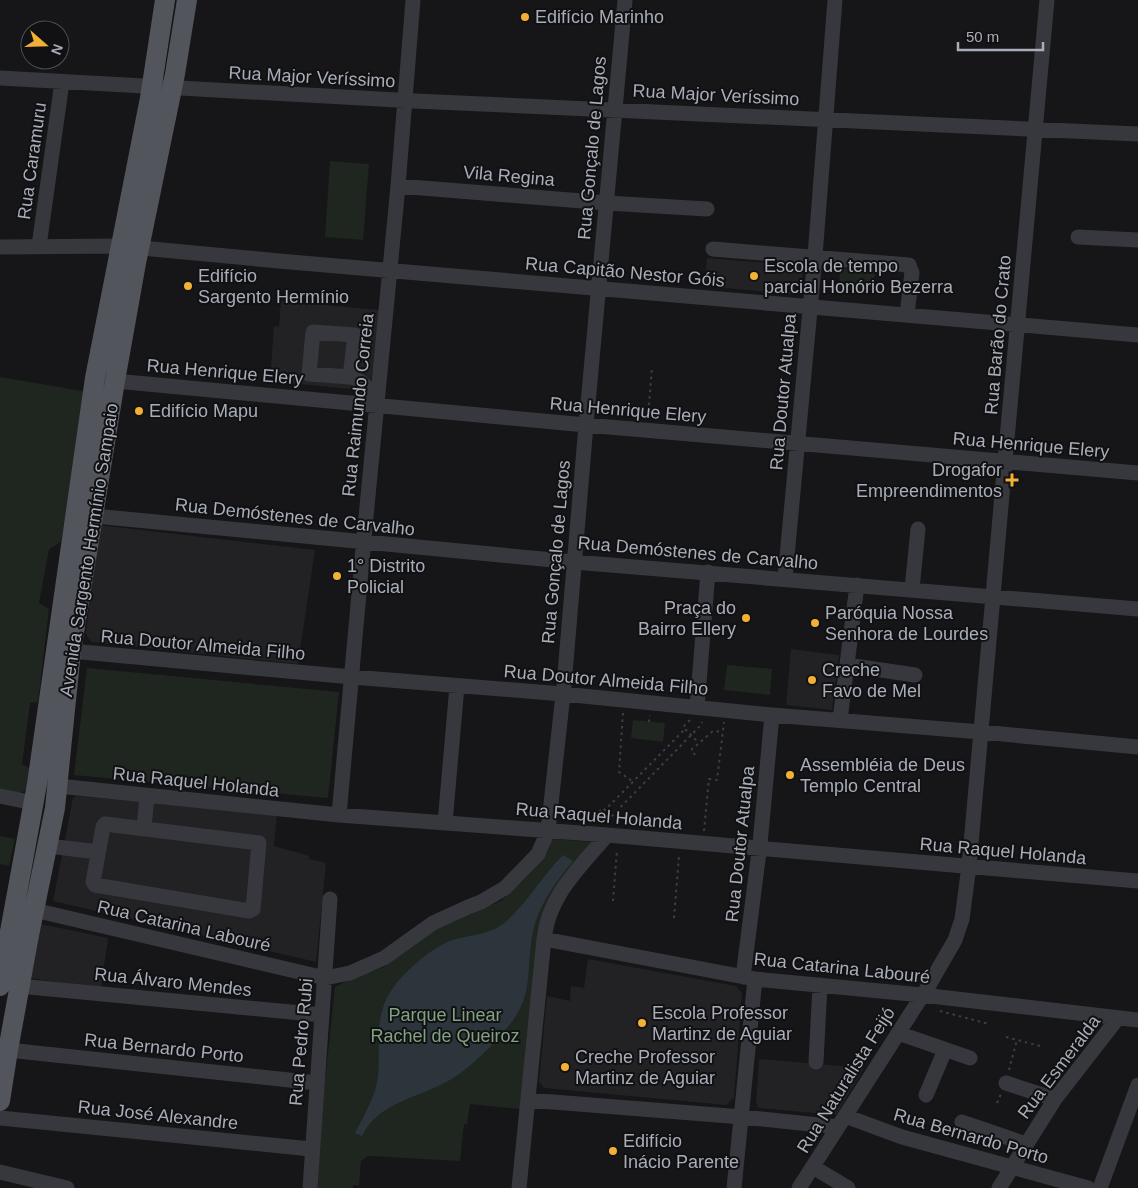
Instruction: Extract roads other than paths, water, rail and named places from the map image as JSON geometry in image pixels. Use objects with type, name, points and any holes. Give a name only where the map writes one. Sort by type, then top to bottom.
[{"type":"main road","name":"Avenida Sargento Hermínio Sampaio","points":[[0,1101],[8,1050],[10,986],[5,930],[34,803],[85,515],[115,381],[130,247],[165,0]]},
{"type":"main road","name":"Avenida Sargento Hermínio Sampaio","points":[[10,986],[34,910],[48,846],[58,786],[85,515],[95,378],[173,87],[187,0]]},
{"type":"street","name":"Rua Raimundo Correia","points":[[339,815],[376,404],[398,186],[413,0]]},
{"type":"street","name":"Rua Gonçalo de Lagos","points":[[325,978],[350,973],[384,958],[433,923],[468,906],[481,902],[505,888],[538,854],[548,831],[563,694],[625,0]]},
{"type":"street","name":"Rua Doutor Atualpa","points":[[785,578],[835,0]]},
{"type":"street","name":"Rua Barão do Crato","points":[[955,940],[962,919],[970,866],[1047,0]]},
{"type":"street","name":"Rua Major Veríssimo","points":[[0,78],[404,101],[1138,134]]},
{"type":"street","name":"Rua Caramuru","points":[[38,246],[62,82]]},
{"type":"street","name":"Vila Regina","points":[[398,186],[707,209]]},
{"type":"street","points":[[1078,237],[1138,240]]},
{"type":"street","name":"Rua Capitão Nestor Góis","points":[[0,247],[130,247],[599,289],[1018,323],[1138,335]]},
{"type":"street","points":[[713,250],[814,256],[909,265],[912,273],[907,314]]},
{"type":"street","points":[[350,377],[366,386],[376,404]]},
{"type":"street","name":"Rua Henrique Elery","points":[[115,381],[586,425],[1138,473]]},
{"type":"street","name":"Rua Demóstenes de Carvalho","points":[[85,515],[574,562],[785,578],[1138,609]]},
{"type":"street","points":[[912,589],[918,530]]},
{"type":"street","points":[[698,714],[708,572]]},
{"type":"street","points":[[840,720],[857,584]]},
{"type":"street","name":"Rua Doutor Almeida Filho","points":[[72,651],[563,694],[698,714],[726,710],[1138,747]]},
{"type":"street","points":[[847,666],[915,675]]},
{"type":"street","points":[[445,823],[457,686]]},
{"type":"street","name":"Rua Doutor Atualpa","points":[[734,1188],[742,1117],[749,978],[759,848],[772,715]]},
{"type":"street","name":"Rua Raquel Holanda","points":[[58,786],[339,815],[610,834],[703,844],[1138,881]]},
{"type":"street","points":[[0,796],[34,803]]},
{"type":"street","points":[[144,828],[147,796]]},
{"type":"street","points":[[105,824],[259,843],[253,909],[249,911],[95,886],[93,882],[98,852],[105,824]]},
{"type":"street","points":[[519,1188],[544,940],[548,917],[560,893],[610,834]]},
{"type":"street","points":[[48,846],[98,852]]},
{"type":"street","name":"Rua Pedro Rubi","points":[[310,1188],[311,1149],[330,899]]},
{"type":"street","name":"Rua Catarina Labouré","points":[[34,910],[325,978]]},
{"type":"street","name":"Rua Catarina Labouré","points":[[544,940],[749,978],[820,985],[919,1000],[1138,1020]]},
{"type":"street","name":"Rua Naturalista Feijó","points":[[799,1188],[955,940]]},
{"type":"street","points":[[816,1062],[820,985]]},
{"type":"street","name":"Rua Álvaro Mendes","points":[[10,986],[322,1015]]},
{"type":"street","name":"Rua Esmeralda","points":[[999,1188],[1055,1099],[1118,1018]]},
{"type":"street","points":[[898,1033],[970,1058]]},
{"type":"street","name":"Rua Bernardo Porto","points":[[8,1050],[317,1083]]},
{"type":"street","points":[[926,1095],[945,1050]]},
{"type":"street","points":[[1006,1083],[1055,1099]]},
{"type":"street","points":[[1100,1188],[1138,1085]]},
{"type":"street","name":"Rua Bernardo Porto","points":[[528,1100],[742,1117],[841,1121],[1088,1188]]},
{"type":"street","name":"Rua José Alexandre","points":[[0,1118],[311,1149]]},
{"type":"street","points":[[962,1122],[1026,1144]]},
{"type":"street","points":[[813,1167],[848,1188]]},
{"type":"street","points":[[0,1172],[67,1188]]},
{"type":"place","name":"Edifício Marinho","points":[[525,17]]},
{"type":"place","name":"Escola de tempo parcial Honório Bezerra","points":[[754,276]]},
{"type":"place","name":"Edifício Sargento Hermínio","points":[[188,286]]},
{"type":"place","name":"Edifício Mapu","points":[[139,411]]},
{"type":"place","name":"Drogafor Empreendimentos","points":[[1012,480]]},
{"type":"place","name":"1° Distrito Policial","points":[[337,576]]},
{"type":"place","name":"Praça do Bairro Ellery","points":[[746,618]]},
{"type":"place","name":"Paróquia Nossa Senhora de Lourdes","points":[[815,623]]},
{"type":"place","name":"Creche Favo de Mel","points":[[812,680]]},
{"type":"place","name":"Assembléia de Deus Templo Central","points":[[790,775]]},
{"type":"place","name":"Escola Professor Martinz de Aguiar","points":[[642,1023]]},
{"type":"place","name":"Creche Professor Martinz de Aguiar","points":[[565,1067]]},
{"type":"place","name":"Edifício Inácio Parente","points":[[613,1151]]},
{"type":"park label","name":"Parque Linear Rachel de Queiroz","points":[[445,1025]]}]
